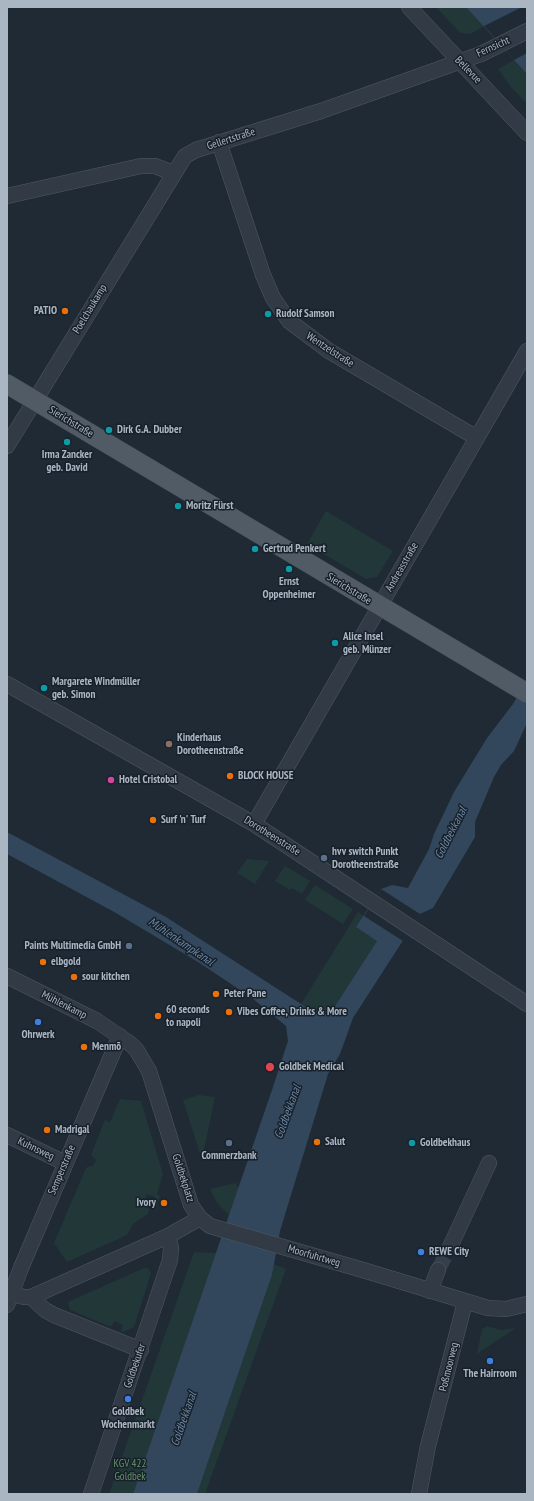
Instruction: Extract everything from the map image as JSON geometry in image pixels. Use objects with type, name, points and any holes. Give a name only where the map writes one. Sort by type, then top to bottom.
[{"type":"main road","name":"Sierichstraße","points":[[7,384],[524,691]]},
{"type":"street","name":"Bellevue","points":[[410,7],[527,133]]},
{"type":"street","name":"Fernsicht","points":[[459,61],[500,45],[527,31]]},
{"type":"street","name":"Gellertstraße","points":[[173,173],[181,160],[188,154],[219,142],[321,110],[459,61]]},
{"type":"street","name":"Wentzelstraße","points":[[219,142],[263,275],[273,298],[289,321],[329,351],[477,438]]},
{"type":"street","points":[[7,196],[141,166],[155,166],[173,173]]},
{"type":"street","name":"Poelchaukamp","points":[[7,446],[173,173]]},
{"type":"street","name":"Andreasstraße","points":[[254,824],[527,351]]},
{"type":"street","name":"Dorotheenstraße","points":[[7,684],[254,824],[527,1004]]},
{"type":"street","name":"Mühlenkamp","points":[[7,976],[96,1021],[120,1036]]},
{"type":"street","name":"Semperstraße","points":[[8,1298],[120,1036]]},
{"type":"street","name":"Goldbekplatz","points":[[120,1036],[136,1049],[147,1066],[188,1198],[200,1218]]},
{"type":"street","name":"Kuhnsweg","points":[[7,1134],[65,1163]]},
{"type":"street","points":[[450,1247],[489,1164]]},
{"type":"street","points":[[8,1298],[31,1297],[168,1236],[200,1218]]},
{"type":"street","name":"Moorfuhrtweg","points":[[200,1218],[210,1226],[221,1231],[277,1246],[465,1302]]},
{"type":"street","name":"Goldbekufer","points":[[91,1494],[141,1350],[170,1260],[171,1248],[168,1236]]},
{"type":"street","points":[[430,1291],[438,1270]]},
{"type":"street","points":[[31,1297],[45,1310],[54,1315],[141,1350]]},
{"type":"street","points":[[465,1302],[498,1309],[515,1308],[527,1304]]},
{"type":"street","name":"Poßmoorweg","points":[[418,1494],[428,1446],[465,1302]]},
{"type":"green space","points":[[436,7],[466,7],[484,26],[471,34],[460,33]]},
{"type":"green space","points":[[514,60],[527,74],[527,104],[510,86],[498,69]]},
{"type":"green space","points":[[326,511],[393,551],[377,577],[366,579],[307,544]]},
{"type":"green space","points":[[247,859],[269,861],[255,884],[237,873]]},
{"type":"green space","points":[[285,866],[310,881],[302,894],[292,888],[290,890],[275,881]]},
{"type":"green space","points":[[315,885],[353,909],[343,924],[305,900]]},
{"type":"green space","points":[[358,912],[364,916],[356,927],[378,940],[330,1014],[315,1013],[301,1004]]},
{"type":"green space","points":[[199,1095],[215,1097],[202,1160],[183,1100]]},
{"type":"green space","points":[[120,1099],[141,1101],[163,1174],[157,1194],[160,1196],[157,1206],[153,1205],[155,1197],[147,1194],[144,1202],[149,1210],[148,1214],[133,1224],[127,1235],[67,1262],[54,1243],[85,1170],[87,1167],[93,1166],[96,1160],[91,1155],[105,1120],[110,1122]]},
{"type":"green space","points":[[235,1183],[239,1188],[229,1215],[217,1203],[210,1189]]},
{"type":"green space","name":"KGV 422 Goldbek","points":[[194,1252],[216,1253],[133,1494],[109,1494]]},
{"type":"green space","points":[[274,1264],[286,1269],[205,1494],[197,1494],[272,1275]]},
{"type":"green space","points":[[144,1268],[148,1268],[151,1273],[134,1327],[123,1332],[121,1331],[123,1325],[114,1321],[111,1327],[70,1310],[68,1302]]},
{"type":"green space","points":[[487,1326],[501,1330],[516,1328],[477,1354],[482,1329]]},
{"type":"water","points":[[466,7],[527,7],[527,74],[514,60]]},
{"type":"water","points":[[527,680],[527,723],[514,751],[501,765],[494,777],[475,822],[475,837],[433,908],[420,914],[353,1018],[340,1054],[328,1074],[280,1231],[272,1275],[197,1494],[133,1494],[272,1090],[288,1041],[286,1026],[252,998],[198,962],[116,913],[7,854],[7,832],[166,917],[315,1013],[330,1014],[377,941],[356,927],[381,889],[392,885],[408,888],[429,849],[434,834],[454,792],[487,738],[513,704]]},
{"type":"pier","points":[[522,7],[527,7],[527,53],[514,60],[484,26]]},
{"type":"pier","points":[[381,889],[420,914],[403,941],[364,916]]},
{"type":"tunnel","points":[[438,1270],[450,1247]]},
{"type":"place","name":"PATIO","points":[[65,311]]},
{"type":"place","name":"Rudolf Samson","points":[[268,314]]},
{"type":"place","name":"Dirk G.A. Dubber","points":[[109,430]]},
{"type":"place","name":"Irma Zancker geb. David","points":[[67,442]]},
{"type":"place","name":"Moritz Fürst","points":[[178,506]]},
{"type":"place","name":"Gertrud Penkert","points":[[255,549]]},
{"type":"place","name":"Ernst Oppenheimer","points":[[289,569]]},
{"type":"place","name":"Alice Insel geb. Münzer","points":[[335,643]]},
{"type":"place","name":"Margarete Windmüller geb. Simon","points":[[44,688]]},
{"type":"place","name":"Kinderhaus Dorotheenstraße","points":[[169,744]]},
{"type":"place","name":"BLOCK HOUSE","points":[[230,776]]},
{"type":"place","name":"Hotel Cristobal","points":[[111,780]]},
{"type":"place","name":"Surf 'n' Turf","points":[[153,820]]},
{"type":"place","name":"hvv switch Punkt Dorotheenstraße","points":[[324,858]]},
{"type":"place","name":"Paints Multimedia GmbH","points":[[129,946]]},
{"type":"place","name":"elbgold","points":[[43,962]]},
{"type":"place","name":"sour kitchen","points":[[74,977]]},
{"type":"place","name":"Peter Pane","points":[[216,994]]},
{"type":"place","name":"Vibes Coffee, Drinks & More","points":[[229,1012]]},
{"type":"place","name":"60 seconds to napoli","points":[[158,1016]]},
{"type":"place","name":"Ohrwerk","points":[[38,1022]]},
{"type":"place","name":"Menmō","points":[[84,1047]]},
{"type":"place","name":"Goldbek Medical","points":[[270,1067]]},
{"type":"place","name":"Madrigal","points":[[47,1130]]},
{"type":"place","name":"Salut","points":[[317,1142]]},
{"type":"place","name":"Commerzbank","points":[[229,1143]]},
{"type":"place","name":"Goldbekhaus","points":[[412,1143]]},
{"type":"place","name":"Ivory","points":[[164,1203]]},
{"type":"place","name":"REWE City","points":[[421,1252]]},
{"type":"place","name":"The Hairroom","points":[[490,1361]]},
{"type":"place","name":"Goldbek Wochenmarkt","points":[[128,1399]]},
{"type":"water label","name":"Goldbekkanal","points":[[451,833]]},
{"type":"water label","name":"Mühlenkampkanal","points":[[181,942]]},
{"type":"water label","name":"Goldbekkanal","points":[[288,1112]]},
{"type":"water label","name":"Goldbekkanal","points":[[184,1419]]}]
